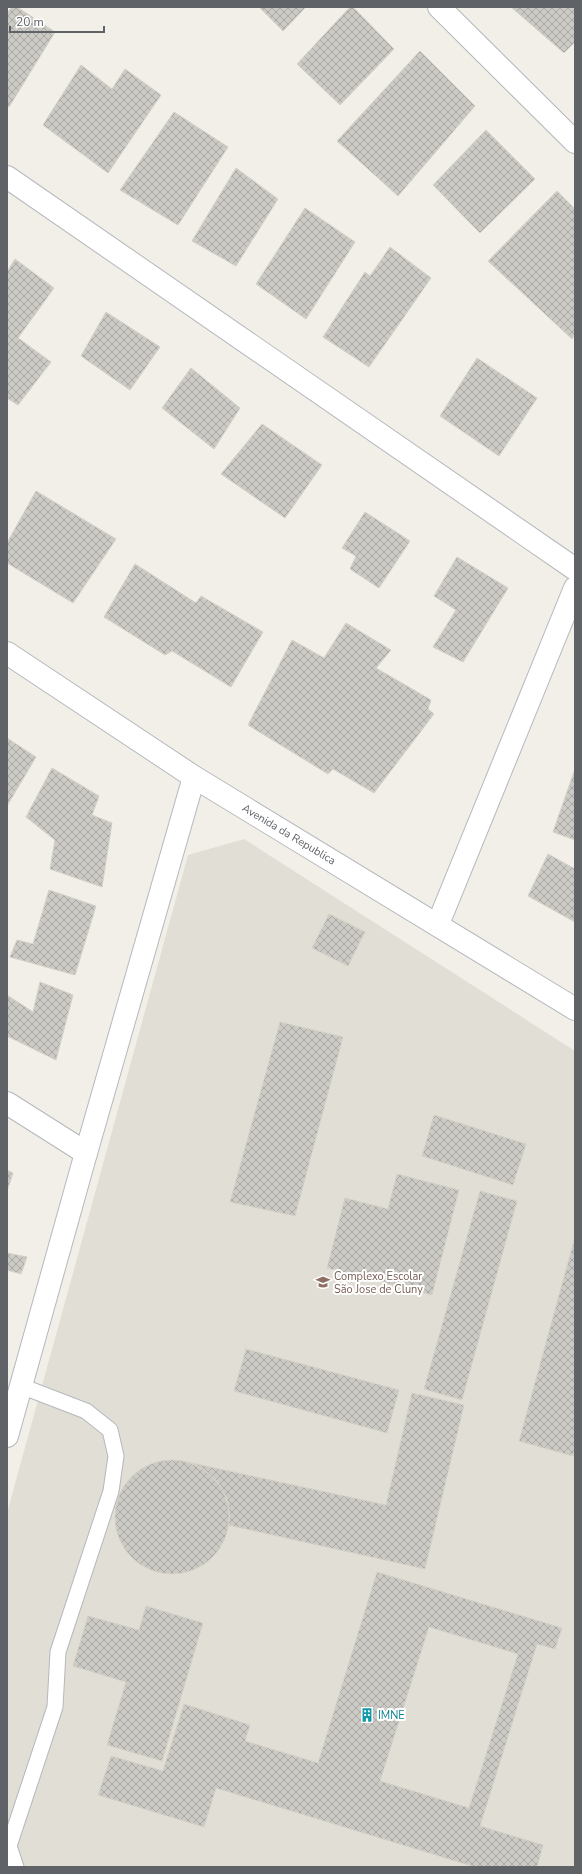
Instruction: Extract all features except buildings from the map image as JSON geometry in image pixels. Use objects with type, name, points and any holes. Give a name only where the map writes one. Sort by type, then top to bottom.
[{"type":"street","points":[[439,7],[575,142]]},
{"type":"street","points":[[7,177],[575,568]]},
{"type":"street","points":[[438,924],[575,588]]},
{"type":"street","name":"Avenida da Republica","points":[[7,654],[194,777],[438,924],[575,1009]]},
{"type":"street","points":[[7,1436],[86,1153],[194,777]]},
{"type":"street","points":[[7,1103],[86,1153]]},
{"type":"lane","points":[[16,1867],[9,1846],[55,1707],[58,1652],[111,1491],[116,1456],[110,1430],[86,1411],[21,1386]]},
{"type":"shaded area","name":"Complexo Escolar São Jose de Cluny","points":[[244,839],[575,1051],[575,1867],[7,1867],[7,1513],[188,855]]},
{"type":"place","name":"Complexo Escolar São Jose de Cluny","points":[[323,1282]]},
{"type":"place","name":"IMNE","points":[[367,1715]]}]
